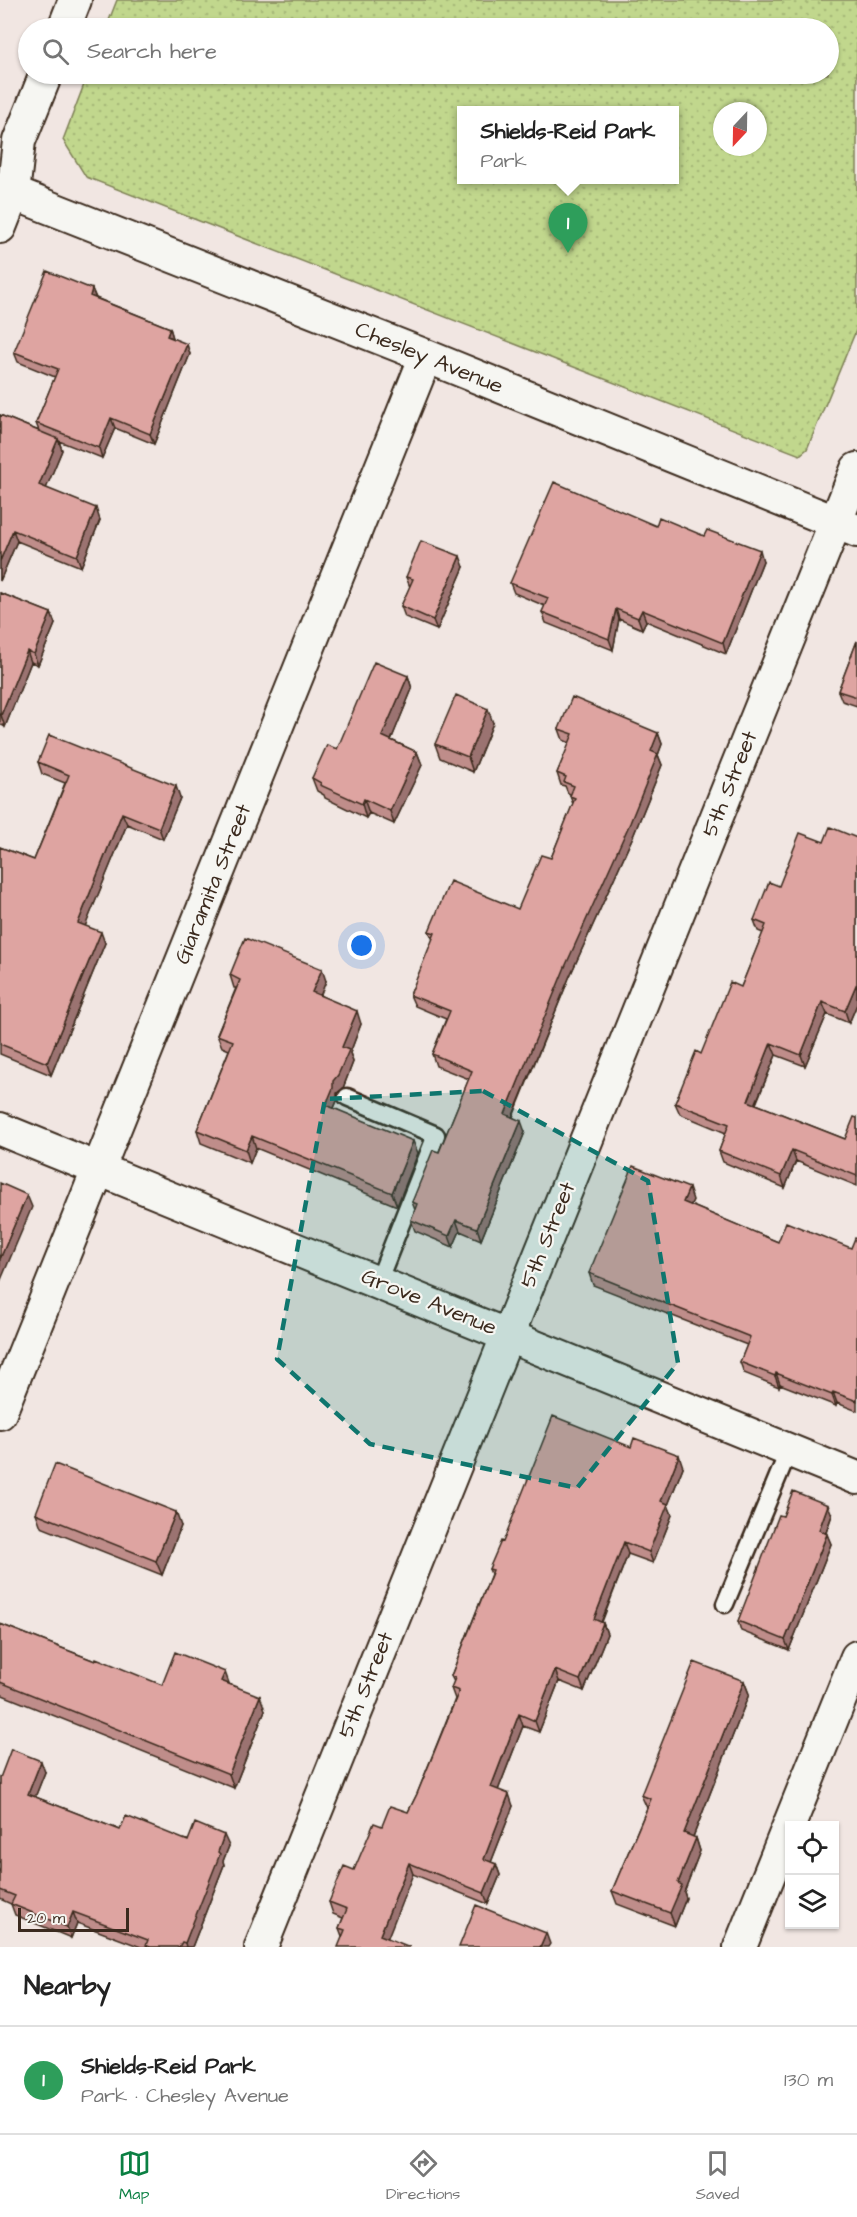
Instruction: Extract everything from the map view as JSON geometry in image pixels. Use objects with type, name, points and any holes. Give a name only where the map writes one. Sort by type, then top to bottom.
[{"type":"street","points":[[68,18],[75,0]]},
{"type":"street","points":[[0,226],[19,141],[42,84]]},
{"type":"street","name":"Chesley Avenue","points":[[7,191],[426,356],[846,527]]},
{"type":"street","name":"Giaramita Street","points":[[0,1413],[426,356]]},
{"type":"street","name":"5th Street","points":[[261,1947],[508,1334],[846,527],[857,469]]},
{"type":"street","name":"Grove Avenue","points":[[0,1129],[857,1478]]},
{"type":"street","points":[[740,1947],[857,1657]]},
{"type":"lane","points":[[347,1097],[436,1135],[378,1282]]},
{"type":"lane","points":[[725,1604],[789,1450]]},
{"type":"highlighted area","points":[[483,1091],[648,1181],[678,1363],[577,1488],[370,1444],[277,1359],[325,1099]]},
{"type":"green space","points":[[117,0],[857,0],[857,328],[807,449],[800,455],[86,177],[63,140],[84,84],[839,84],[839,18],[110,18]]},
{"type":"building","points":[[47,271],[92,289],[90,296],[170,328],[167,336],[187,344],[150,434],[111,418],[99,448],[36,423],[58,369],[14,352]]},
{"type":"building","points":[[0,415],[58,439],[39,485],[96,508],[77,556],[13,530],[0,561]]},
{"type":"building","points":[[554,482],[656,526],[659,517],[704,536],[707,530],[760,550],[723,643],[642,610],[638,618],[616,609],[609,639],[542,612],[548,598],[510,583]]},
{"type":"building","points":[[421,541],[460,556],[433,620],[401,606],[413,579],[406,577]]},
{"type":"building","points":[[0,593],[51,613],[34,654],[27,651],[1,715],[0,715]]},
{"type":"building","points":[[857,641],[857,697],[838,691]]},
{"type":"building","points":[[374,662],[408,676],[382,736],[417,752],[390,811],[364,799],[362,804],[320,785],[321,783],[312,778],[327,745],[337,749]]},
{"type":"building","points":[[456,695],[488,709],[468,757],[435,744]]},
{"type":"building","points":[[572,697],[658,733],[651,751],[658,754],[630,823],[565,967],[505,1114],[521,1121],[477,1228],[456,1220],[449,1236],[411,1220],[417,1204],[412,1202],[433,1150],[439,1152],[472,1071],[432,1054],[450,1011],[410,995],[435,933],[429,931],[450,881],[518,909],[541,855],[551,858],[575,798],[570,796],[574,786],[564,782],[566,777],[557,773],[573,734],[559,729]]},
{"type":"building","points":[[49,735],[176,786],[159,828],[122,813],[78,923],[101,932],[47,1063],[0,1044],[0,847],[34,860],[69,775],[38,762]]},
{"type":"building","points":[[830,827],[857,838],[857,986],[845,1011],[822,1002],[801,1055],[771,1043],[748,1101],[845,1139],[854,1117],[857,1118],[857,1176],[792,1150],[781,1176],[719,1151],[729,1124],[675,1103],[696,1051],[701,1054],[730,982],[741,987],[766,925],[754,920],[769,882],[779,886],[800,833],[824,842]]},
{"type":"building","points":[[245,938],[322,969],[312,992],[357,1011],[342,1047],[349,1050],[333,1081],[333,1088],[326,1105],[413,1141],[392,1193],[252,1136],[246,1150],[197,1130],[233,1041],[217,1035],[240,980],[230,975]]},
{"type":"building","points":[[633,1166],[689,1188],[683,1202],[778,1242],[786,1222],[851,1248],[855,1238],[857,1239],[857,1401],[833,1392],[832,1395],[776,1373],[775,1376],[740,1362],[750,1337],[589,1273]]},
{"type":"building","points":[[0,1183],[27,1195],[0,1259]]},
{"type":"building","points":[[553,1416],[631,1447],[634,1438],[679,1455],[661,1501],[668,1504],[649,1552],[624,1542],[594,1619],[603,1623],[580,1680],[555,1670],[535,1721],[519,1714],[491,1787],[509,1794],[484,1859],[496,1864],[484,1893],[409,1863],[380,1935],[410,1947],[338,1947],[345,1930],[339,1928],[347,1909],[329,1902],[344,1866],[354,1870],[374,1823],[382,1826],[390,1806],[408,1812],[417,1794],[459,1691],[451,1688],[455,1678],[451,1676],[493,1570],[489,1569],[501,1541],[503,1542]]},
{"type":"building","points":[[55,1464],[176,1512],[156,1561],[36,1513]]},
{"type":"building","points":[[793,1491],[828,1505],[819,1530],[827,1534],[785,1640],[738,1621],[779,1515],[783,1516]]},
{"type":"building","points":[[0,1624],[95,1661],[96,1658],[162,1685],[175,1652],[225,1672],[221,1681],[260,1696],[229,1774],[0,1682]]},
{"type":"building","points":[[694,1662],[744,1681],[684,1833],[696,1838],[678,1883],[682,1885],[670,1913],[612,1891],[651,1799],[641,1795]]},
{"type":"building","points":[[11,1749],[41,1761],[28,1794],[120,1830],[126,1816],[188,1841],[195,1823],[224,1835],[218,1852],[220,1854],[185,1943],[182,1942],[179,1947],[150,1947],[146,1945],[148,1940],[73,1912],[67,1927],[11,1904],[15,1896],[0,1890],[0,1778]]},
{"type":"building","points":[[476,1905],[546,1933],[540,1947],[459,1947]]},
{"type":"place","name":"Shields-Reid Park","points":[[568,253]]}]
